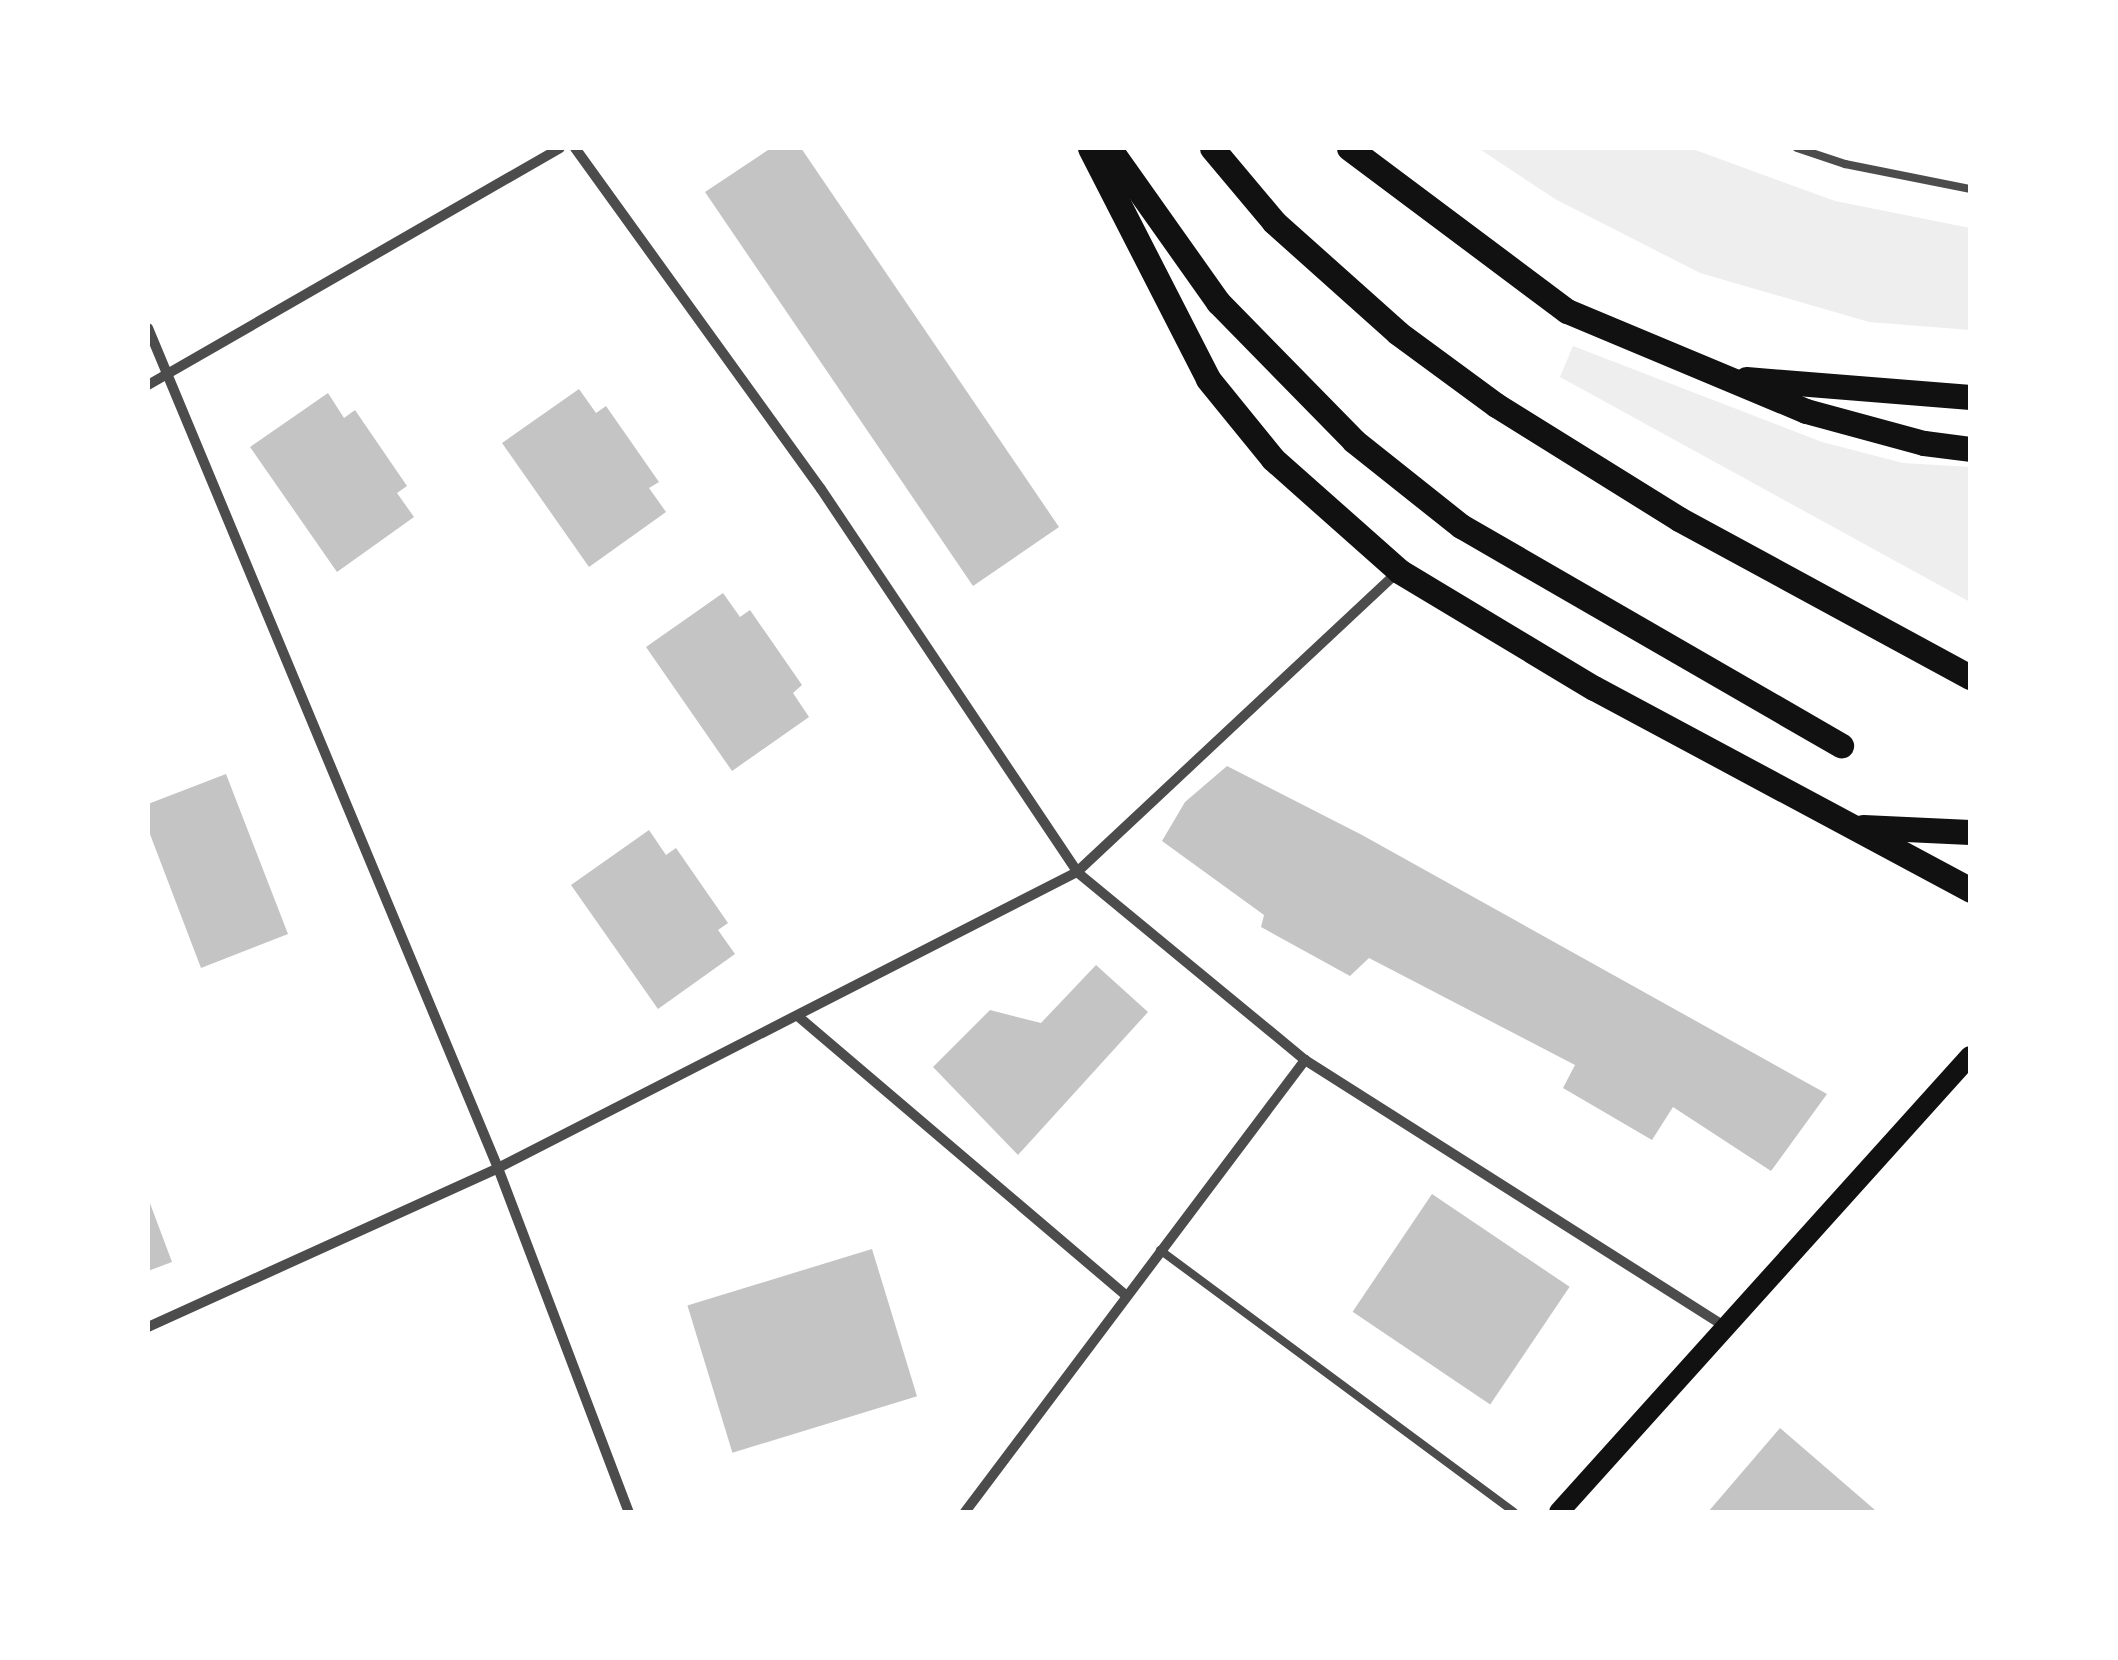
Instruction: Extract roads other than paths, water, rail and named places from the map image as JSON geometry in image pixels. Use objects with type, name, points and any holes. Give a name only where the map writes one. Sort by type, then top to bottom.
[{"type":"main road","points":[[1090,148],[1208,379],[1273,460],[1399,571],[1594,688],[1970,890]]},
{"type":"main road","points":[[1109,148],[1218,302],[1354,441],[1461,526],[1841,745]]},
{"type":"main road","points":[[1212,148],[1288,234],[1398,333],[1496,405],[1678,519],[1970,677]]},
{"type":"main road","points":[[1349,148],[1567,311],[1806,411],[1924,443],[1970,448]]},
{"type":"main road","points":[[1718,376],[1970,397]]},
{"type":"main road","points":[[1848,825],[1970,832]]},
{"type":"main road","points":[[1559,1512],[1970,1056]]},
{"type":"street","points":[[148,385],[560,148]]},
{"type":"street","points":[[575,148],[821,489],[1077,872],[1306,1060],[1726,1327]]},
{"type":"street","points":[[148,328],[498,1168],[630,1512]]},
{"type":"street","points":[[148,1327],[498,1168],[800,1018],[1077,872],[1399,571]]},
{"type":"street","points":[[800,1018],[1125,1296]]},
{"type":"street","points":[[965,1512],[1306,1060]]},
{"type":"lane","points":[[1797,148],[1845,164],[1970,189]]},
{"type":"lane","points":[[1160,1250],[1514,1512]]}]
